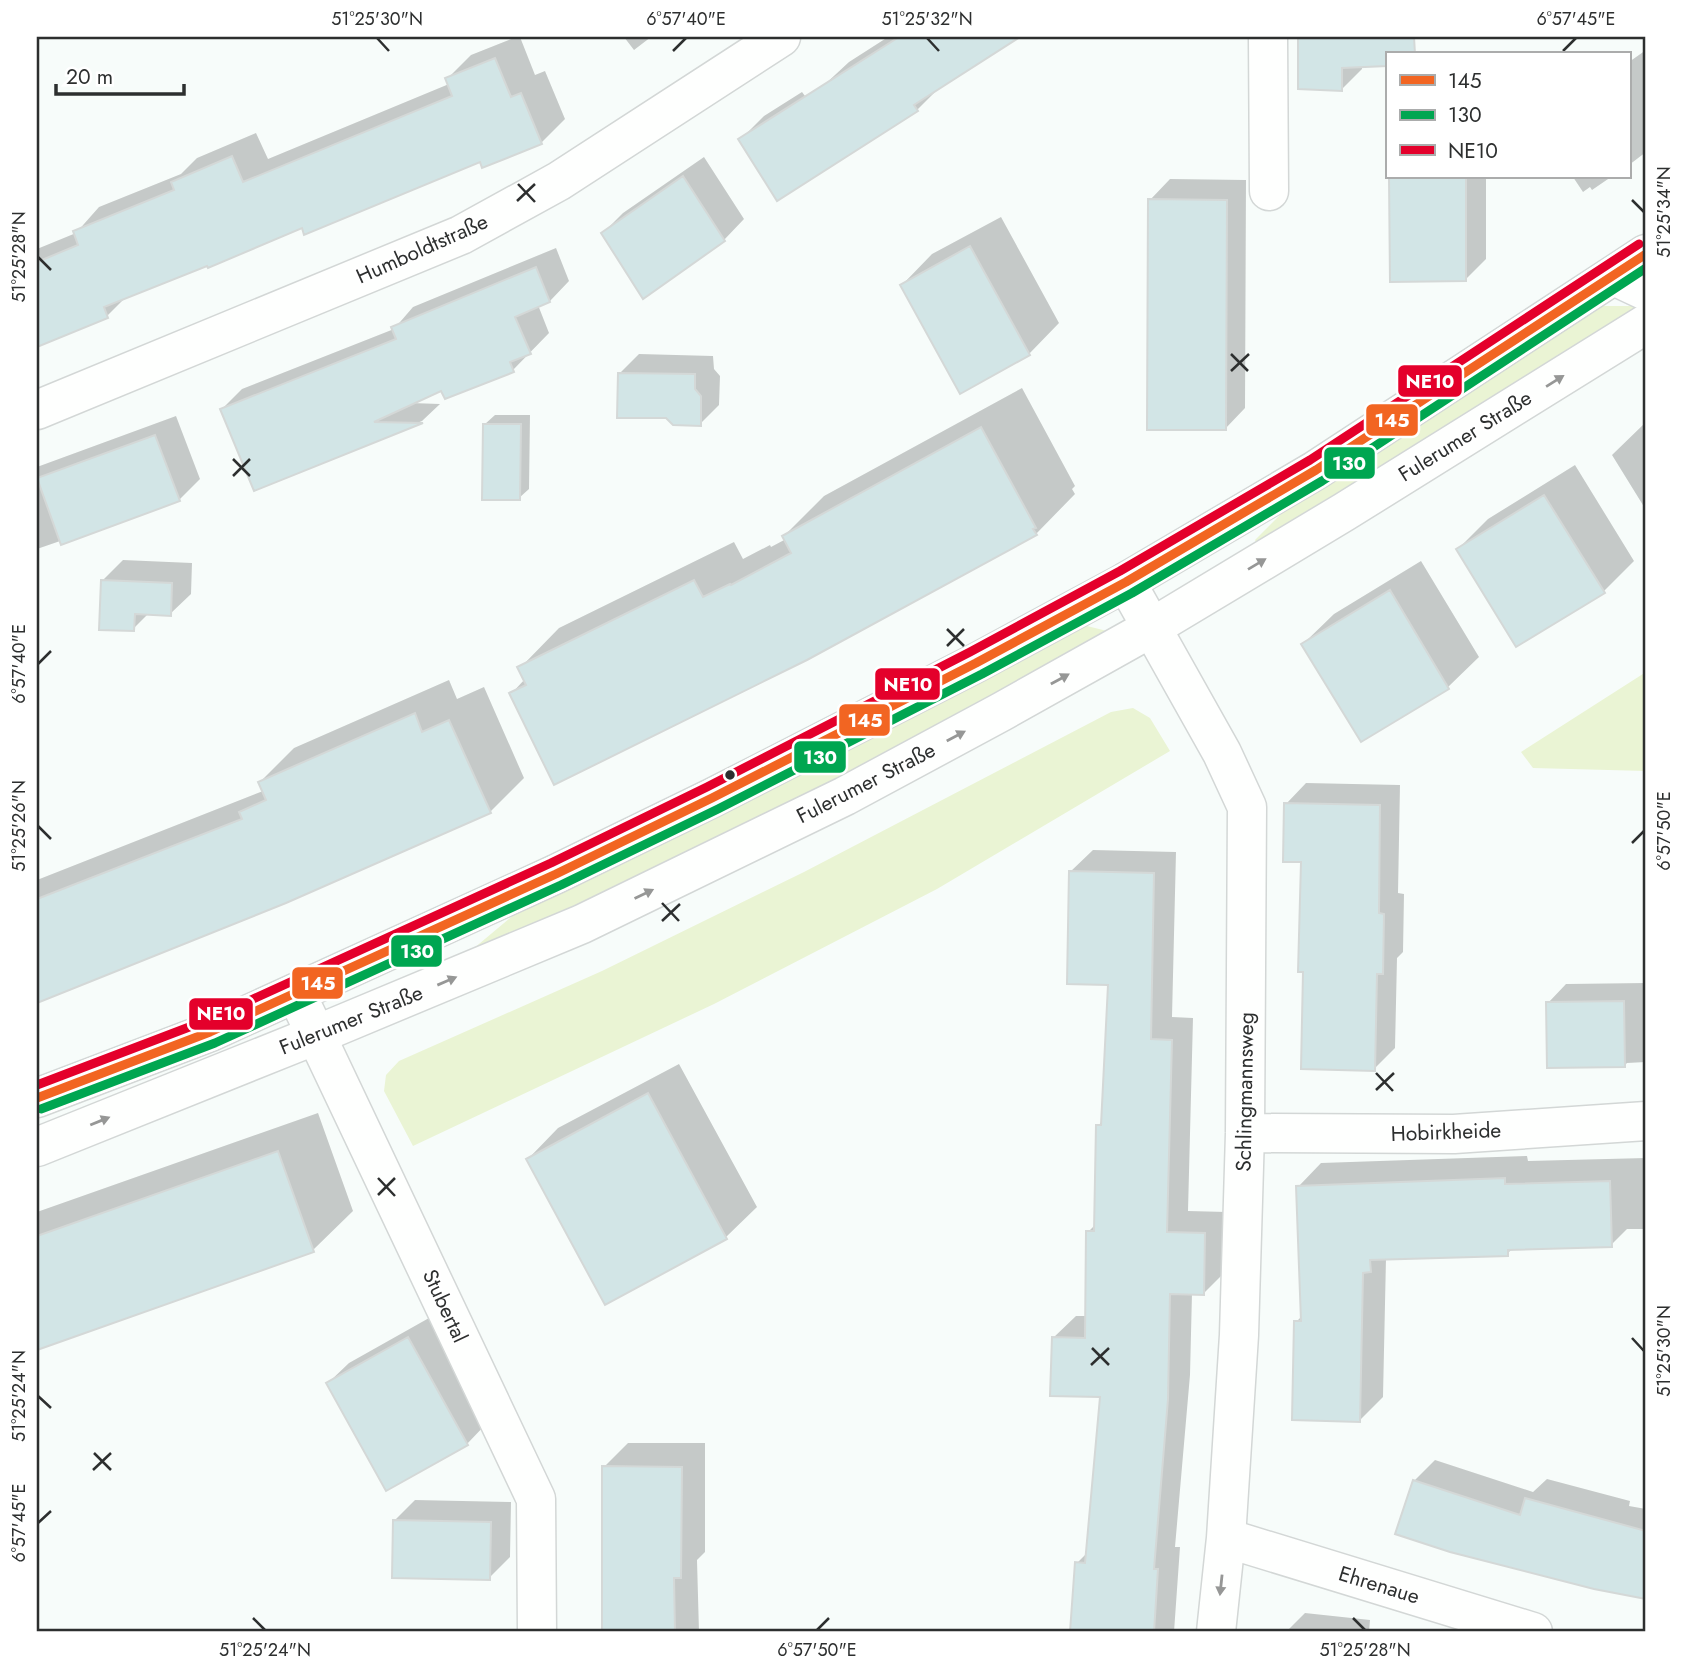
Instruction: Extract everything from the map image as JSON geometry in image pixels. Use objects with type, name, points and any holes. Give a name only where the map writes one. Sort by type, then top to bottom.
[{"type":"main road","name":"Humboldtstraße","points":[[37,410],[461,235],[559,181],[781,37]]},
{"type":"main road","points":[[1268,37],[1269,191]]},
{"type":"main road","points":[[37,1097],[210,1032],[556,874],[701,804],[976,663],[1126,582],[1630,283],[1646,254]]},
{"type":"main road","name":"Fulerumer Straße","points":[[37,1147],[582,924],[820,808],[1001,712],[1151,628],[1344,512],[1646,324]]},
{"type":"main road","name":"Schlingmannsweg","points":[[1126,582],[1222,753],[1247,807],[1245,1133],[1239,1335],[1226,1538],[1216,1632]]},
{"type":"main road","name":"Stubertal","points":[[296,993],[536,1499],[537,1632]]},
{"type":"main road","name":"Hobirkheide","points":[[1245,1133],[1454,1134],[1646,1121]]},
{"type":"main road","name":"Ehrenaue","points":[[1226,1538],[1533,1632]]},
{"type":"green space","points":[[1590,306],[1645,306],[1258,547],[1255,540],[1293,502]]},
{"type":"green space","points":[[1079,624],[1115,633],[844,778],[553,921],[473,949],[522,908]]},
{"type":"green space","points":[[1646,672],[1646,771],[1533,768],[1521,752]]},
{"type":"green space","points":[[1133,708],[1150,718],[1170,751],[937,889],[714,1004],[413,1146],[384,1091],[386,1075],[399,1061],[602,971],[804,872],[1111,712]]},
{"type":"building","points":[[899,37],[1020,37],[914,105],[918,111],[777,201],[738,139]]},
{"type":"building","points":[[1298,37],[1414,37],[1415,52],[1386,52],[1386,66],[1342,68],[1342,91],[1298,89]]},
{"type":"building","points":[[495,58],[511,97],[521,93],[542,144],[482,168],[480,162],[304,235],[302,228],[208,268],[207,266],[104,307],[108,318],[37,347],[37,262],[78,245],[73,231],[174,190],[171,182],[232,156],[243,182],[452,96],[445,78]]},
{"type":"building","points":[[683,176],[725,241],[643,299],[601,233]]},
{"type":"building","points":[[1389,178],[1466,178],[1466,281],[1390,282]]},
{"type":"building","points":[[1148,199],[1227,200],[1226,430],[1147,430]]},
{"type":"building","points":[[970,246],[1030,355],[960,394],[900,285]]},
{"type":"building","points":[[536,267],[550,302],[515,317],[531,354],[510,362],[514,372],[445,399],[441,391],[374,422],[423,423],[254,491],[220,409],[396,339],[391,327]]},
{"type":"building","points":[[618,373],[695,374],[695,389],[701,396],[701,426],[673,425],[666,418],[617,418]]},
{"type":"building","points":[[483,424],[521,424],[520,500],[482,500]]},
{"type":"building","points":[[981,427],[1036,528],[1033,529],[1037,535],[807,660],[554,785],[509,693],[526,685],[517,667],[694,580],[703,597],[731,585],[791,553],[782,536]]},
{"type":"building","points":[[155,435],[180,501],[61,545],[37,478]]},
{"type":"building","points":[[1544,495],[1605,593],[1516,647],[1456,549]]},
{"type":"building","points":[[101,580],[172,583],[171,616],[135,614],[134,631],[99,630]]},
{"type":"building","points":[[1390,590],[1449,689],[1361,742],[1301,644]]},
{"type":"building","points":[[415,713],[422,732],[449,720],[491,813],[286,903],[37,1003],[37,899],[242,819],[239,812],[266,800],[258,782]]},
{"type":"building","points":[[1284,803],[1380,805],[1379,913],[1384,914],[1383,974],[1377,974],[1375,1071],[1301,1069],[1303,972],[1298,972],[1301,862],[1283,862]]},
{"type":"building","points":[[1069,871],[1154,873],[1151,1039],[1172,1040],[1167,1232],[1205,1233],[1204,1295],[1170,1294],[1168,1399],[1154,1569],[1158,1569],[1154,1632],[1070,1632],[1075,1562],[1085,1563],[1100,1397],[1050,1396],[1052,1337],[1085,1338],[1086,1231],[1094,1231],[1096,1125],[1101,1125],[1108,985],[1067,984]]},
{"type":"building","points":[[1624,1001],[1625,1067],[1547,1068],[1546,1002]]},
{"type":"building","points":[[648,1093],[727,1239],[605,1305],[526,1159]]},
{"type":"building","points":[[278,1151],[314,1252],[37,1350],[37,1236]]},
{"type":"building","points":[[1505,1178],[1505,1184],[1610,1181],[1612,1247],[1508,1250],[1508,1256],[1370,1260],[1371,1272],[1363,1273],[1360,1422],[1292,1420],[1294,1321],[1301,1321],[1296,1186]]},
{"type":"building","points":[[408,1337],[468,1445],[386,1491],[326,1383]]},
{"type":"building","points":[[602,1466],[682,1467],[681,1578],[674,1578],[675,1632],[602,1632]]},
{"type":"building","points":[[1413,1480],[1520,1515],[1525,1498],[1646,1531],[1646,1599],[1594,1589],[1450,1552],[1395,1534]]},
{"type":"building","points":[[393,1520],[491,1522],[490,1580],[392,1578]]},
{"type":"transit line","name":"NE10","points":[[37,1085],[205,1021],[551,863],[707,787],[970,652],[1120,571],[1310,460],[1639,244]]},
{"type":"transit line","name":"145","points":[[37,1098],[210,1032],[556,874],[712,798],[976,663],[1126,582],[1316,470],[1646,254]]},
{"type":"transit line","name":"130","points":[[41,1109],[215,1043],[561,885],[718,809],[982,674],[1132,593],[1322,481],[1646,268]]}]
